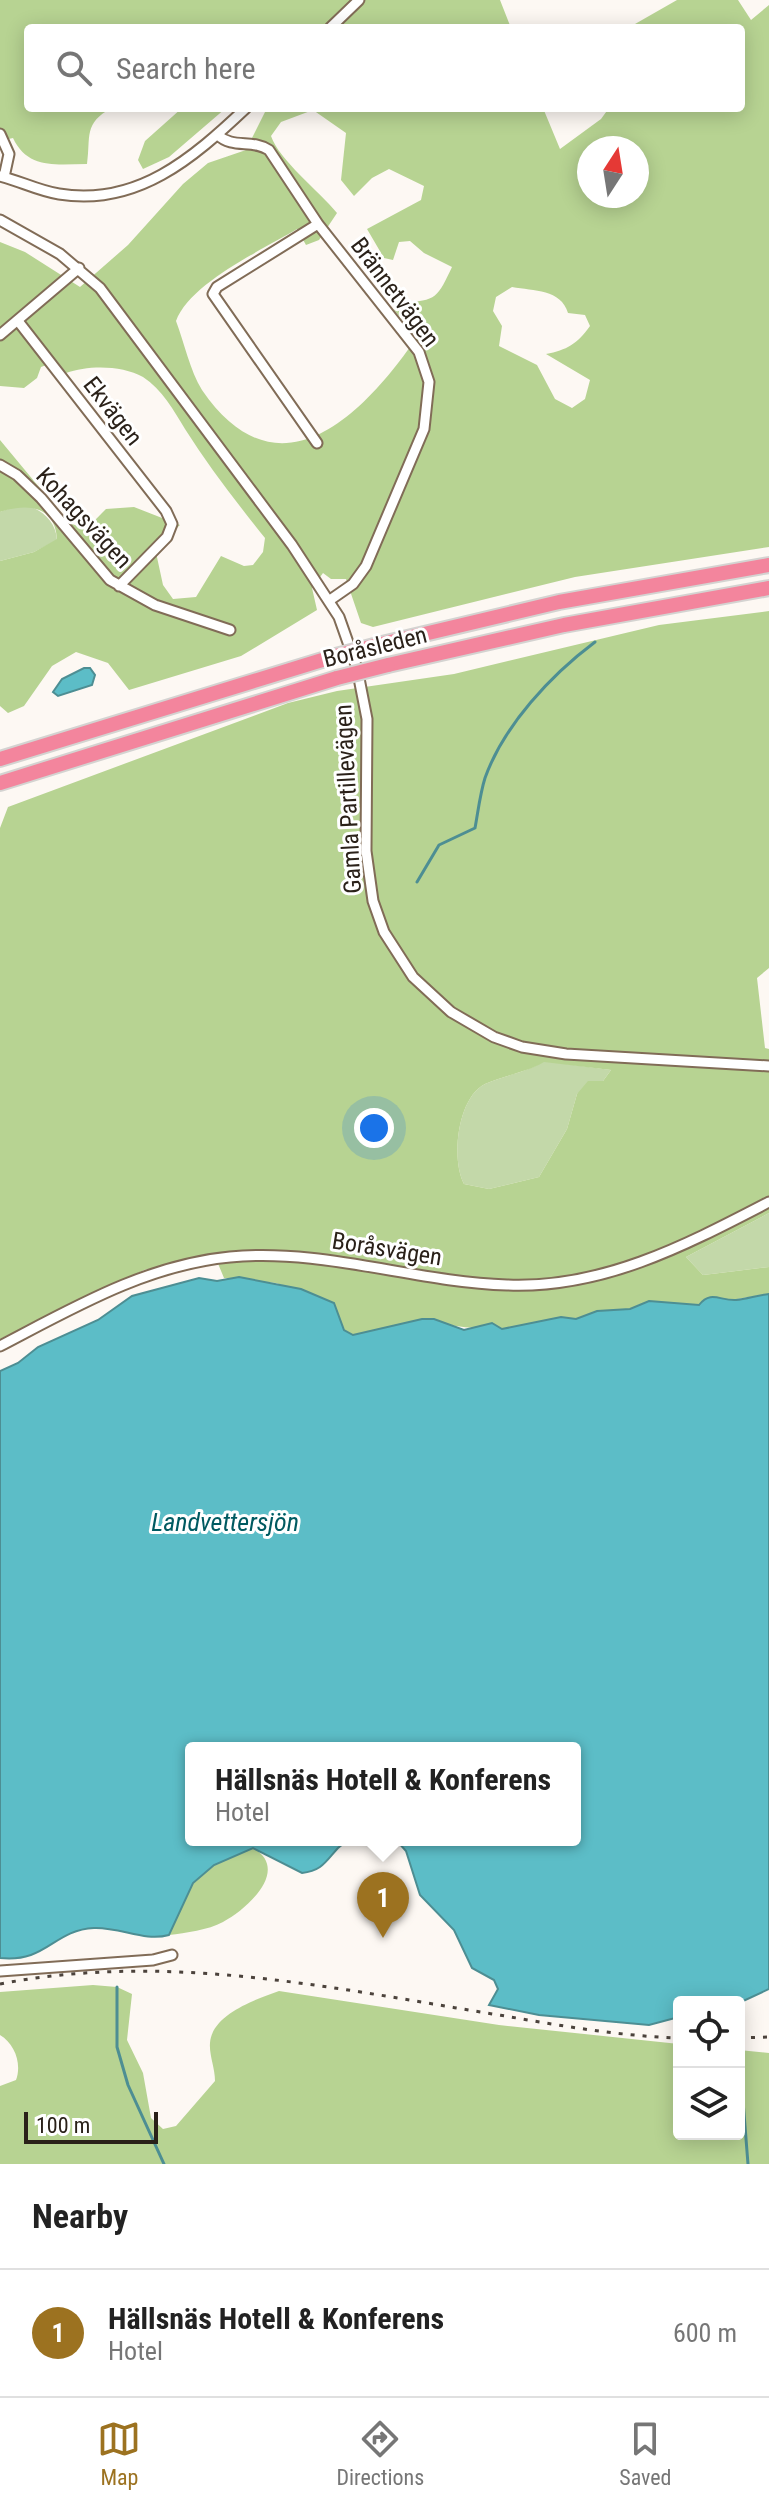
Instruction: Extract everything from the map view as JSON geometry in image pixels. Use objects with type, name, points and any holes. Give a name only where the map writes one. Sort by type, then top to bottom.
[{"type":"highway","name":"Boråsleden","points":[[0,757],[382,644],[559,602],[769,565]]},
{"type":"highway","name":"Boråsleden","points":[[0,784],[337,678],[388,665],[564,625],[769,588]]},
{"type":"street","points":[[334,24],[359,0]]},
{"type":"street","points":[[0,134],[9,154],[2,176],[58,194],[116,193],[164,175],[218,135],[242,112]]},
{"type":"street","name":"Brännetvägen","points":[[218,135],[224,141],[263,146],[269,150],[318,224],[419,352],[429,382],[430,402],[424,429],[366,566],[353,584],[330,600]]},
{"type":"street","name":"Gamla Partillevägen","points":[[0,220],[30,234],[79,268],[135,333],[330,600],[357,668],[367,719],[366,851],[373,901],[388,940],[413,977],[451,1012],[486,1033],[522,1047],[566,1054],[769,1066]]},
{"type":"street","points":[[317,443],[213,294],[217,287],[318,224]]},
{"type":"street","points":[[0,335],[79,268]]},
{"type":"street","name":"Ekvägen","points":[[18,321],[166,511],[172,524],[167,537],[119,586]]},
{"type":"street","name":"Kohagsvägen","points":[[0,465],[17,475],[41,498],[103,575],[155,605],[230,630]]},
{"type":"street","name":"Boråsvägen","points":[[0,1346],[118,1286],[167,1269],[212,1259],[314,1258],[507,1285],[563,1283],[637,1265],[769,1202]]},
{"type":"street","points":[[0,1971],[153,1960],[172,1955]]},
{"type":"green space","points":[[0,0],[500,0],[509,24],[24,24],[24,112],[106,112],[92,125],[87,164],[44,163],[27,156],[13,138],[0,141]]},
{"type":"green space","points":[[677,0],[738,0],[751,20],[769,5],[769,547],[575,577],[373,627],[361,623],[346,579],[331,579],[323,573],[312,588],[317,610],[241,656],[129,690],[108,663],[76,652],[52,666],[24,706],[8,713],[0,706],[0,561],[34,552],[57,539],[51,519],[38,509],[20,508],[0,512],[0,440],[68,522],[85,526],[106,509],[134,507],[180,525],[155,548],[163,585],[173,599],[196,597],[221,556],[244,566],[253,565],[263,552],[265,538],[213,471],[167,401],[143,377],[125,370],[105,368],[66,373],[57,361],[41,367],[37,378],[24,388],[0,386],[0,242],[25,252],[80,287],[128,245],[183,184],[208,163],[246,150],[265,112],[308,112],[281,122],[271,136],[282,155],[337,213],[319,240],[306,245],[297,229],[211,281],[184,307],[176,321],[202,390],[231,423],[260,440],[289,443],[318,435],[345,418],[371,394],[417,337],[394,310],[402,302],[430,299],[439,291],[452,267],[424,253],[410,241],[399,242],[393,260],[384,258],[367,229],[421,200],[424,186],[389,169],[372,178],[354,196],[341,180],[346,133],[316,112],[545,112],[560,149],[577,137],[577,208],[649,208],[649,136],[578,136],[606,112],[745,112],[745,24],[635,24]],"holes":[[[512,287],[538,291],[559,299],[568,313],[585,315],[590,326],[571,345],[546,354],[590,380],[585,399],[572,408],[555,399],[537,365],[499,346],[502,326],[493,311],[496,297]]]},
{"type":"green space","points":[[178,112],[221,112],[169,157],[143,169],[138,160],[145,141]]},
{"type":"green space","points":[[21,504],[34,508],[50,521],[57,540],[34,552],[0,561],[0,512]]},
{"type":"green space","points":[[769,611],[769,968],[757,978],[765,1048],[769,1049],[769,1213],[686,1257],[703,1275],[769,1267],[769,1294],[699,1305],[649,1301],[630,1309],[598,1311],[576,1319],[561,1317],[502,1329],[492,1323],[473,1328],[420,1325],[353,1335],[344,1330],[334,1303],[276,1283],[224,1278],[214,1254],[144,1270],[0,1339],[0,828],[8,807],[288,703],[337,691],[454,674],[659,625]],"holes":[[[544,1062],[611,1070],[603,1081],[588,1081],[577,1094],[567,1129],[539,1177],[489,1189],[464,1184],[458,1160],[459,1130],[468,1102],[485,1084]]]},
{"type":"green space","points":[[544,1061],[611,1070],[603,1081],[577,1094],[567,1129],[539,1177],[489,1189],[464,1184],[458,1146],[459,1130],[468,1102],[485,1084]]},
{"type":"green space","points":[[769,1213],[769,1267],[703,1275],[686,1257]]},
{"type":"green space","points":[[253,1848],[268,1866],[267,1877],[254,1898],[217,1925],[169,1935],[193,1883],[214,1865]]},
{"type":"green space","points":[[93,1985],[117,1987],[132,1994],[127,2040],[143,2073],[151,2118],[163,2129],[176,2126],[215,2081],[210,2043],[219,2024],[237,2009],[279,1991],[499,2025],[673,2043],[673,2140],[745,2140],[745,2051],[769,2053],[769,2164],[0,2164],[0,2086],[16,2080],[18,2061],[13,2049],[0,2035],[0,1992]]},
{"type":"water","points":[[90,668],[95,675],[92,685],[58,696],[53,692],[62,679]]},
{"type":"water","name":"Landvettersjön","points":[[239,1277],[301,1289],[334,1303],[344,1330],[353,1335],[422,1319],[434,1319],[464,1330],[492,1323],[502,1329],[561,1317],[576,1319],[597,1311],[630,1309],[649,1301],[699,1305],[712,1297],[736,1300],[769,1294],[769,1989],[745,2000],[745,1996],[673,1996],[673,2019],[649,2025],[539,2015],[489,2005],[498,1989],[494,1980],[472,1968],[454,1930],[420,1895],[402,1846],[581,1846],[581,1742],[185,1742],[185,1846],[341,1846],[323,1865],[309,1872],[302,1873],[253,1848],[214,1865],[193,1883],[169,1935],[151,1937],[94,1928],[69,1934],[29,1956],[0,1958],[0,1371],[18,1363],[38,1347],[98,1320],[132,1296],[199,1278],[217,1281]]},
{"type":"waterway","points":[[417,882],[439,845],[475,828],[485,778],[493,758],[517,720],[546,686],[595,642]]},
{"type":"waterway","points":[[117,1987],[117,2047],[128,2085],[164,2164]]},
{"type":"waterway","points":[[740,2068],[748,2164]]},
{"type":"railway","points":[[0,1984],[64,1975],[127,1971],[253,1978],[316,1985],[591,2030],[673,2038]]},
{"type":"railway","points":[[745,2038],[769,2037]]},
{"type":"place","name":"Hällsnäs Hotell & Konferens","points":[[383,1938]]}]
